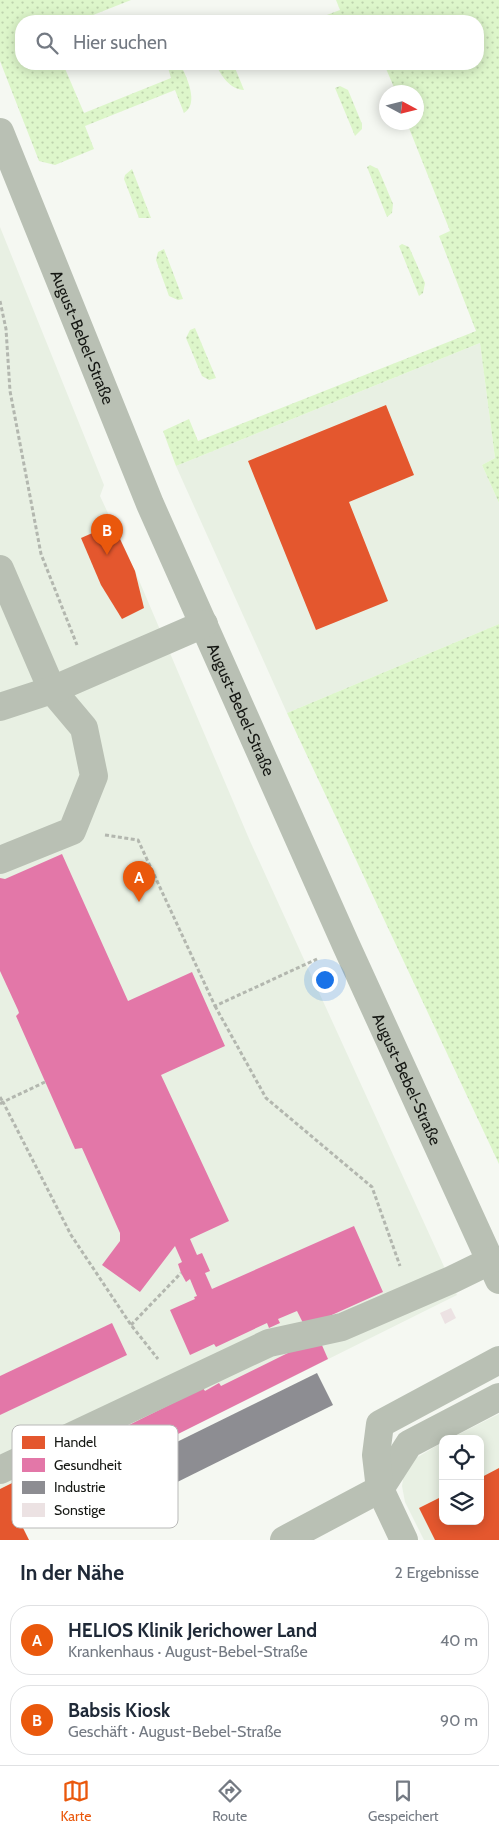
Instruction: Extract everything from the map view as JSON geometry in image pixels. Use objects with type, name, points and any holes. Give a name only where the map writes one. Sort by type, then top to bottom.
[{"type":"street","name":"August-Bebel-Straße","points":[[0,132],[150,504],[494,1270]]},
{"type":"street","points":[[0,569],[52,690],[84,728],[94,776],[72,831],[0,860]]},
{"type":"street","points":[[0,707],[52,690],[204,624]]},
{"type":"street","points":[[94,1425],[269,1343],[342,1327],[451,1280],[494,1270]]},
{"type":"street","points":[[404,1540],[380,1489],[376,1455],[380,1424],[499,1360]]},
{"type":"street","points":[[284,1540],[380,1489],[410,1444],[499,1397]]},
{"type":"street","points":[[0,1470],[12,1464]]},
{"type":"path","points":[[0,301],[6,329],[10,391],[41,554],[89,674]]},
{"type":"path","points":[[72,831],[138,840],[215,1006],[266,1098],[372,1187],[396,1258]]},
{"type":"path","points":[[215,1006],[346,944]]},
{"type":"path","points":[[1,1103],[45,1082]]},
{"type":"path","points":[[0,1097],[1,1103],[71,1235],[131,1325],[176,1386]]},
{"type":"path","points":[[131,1325],[181,1273]]},
{"type":"shaded area","points":[[0,227],[104,485],[100,496],[135,571],[250,841],[457,1295],[178,1434],[178,1425],[12,1425],[12,1528],[23,1528],[29,1540],[0,1540]]},
{"type":"shaded area","points":[[480,343],[495,458],[482,465],[499,503],[499,624],[287,713],[176,466]]},
{"type":"shaded area","points":[[499,1414],[499,1540],[424,1540],[405,1502],[402,1486],[404,1473],[411,1461],[439,1444],[439,1525],[484,1525],[484,1435],[457,1435]]},
{"type":"green space","points":[[0,0],[131,0],[93,15],[15,15],[15,70],[66,70],[84,113],[171,78],[169,70],[183,70],[190,89],[191,103],[189,109],[184,113],[175,90],[85,126],[94,149],[55,165],[39,161],[0,61]]},
{"type":"green space","points":[[336,0],[499,0],[499,503],[482,465],[495,458],[480,343],[176,466],[163,431],[189,419],[198,441],[476,331],[439,236],[450,231],[410,130],[424,130],[424,85],[393,85],[387,70],[484,70],[484,15],[327,15],[340,10]]},
{"type":"green space","points":[[219,70],[236,70],[244,90],[230,85]]},
{"type":"green space","points":[[340,86],[348,90],[362,124],[362,129],[355,136],[335,88]]},
{"type":"green space","points":[[370,165],[378,169],[393,204],[392,213],[387,217],[367,167]]},
{"type":"green space","points":[[132,169],[151,218],[139,218],[124,179],[125,175]]},
{"type":"green space","points":[[402,244],[409,247],[425,283],[423,293],[419,296],[399,246]]},
{"type":"green space","points":[[164,249],[183,299],[178,300],[169,296],[156,260],[158,252]]},
{"type":"green space","points":[[195,328],[216,378],[209,380],[202,376],[186,338],[190,330]]},
{"type":"green space","points":[[499,624],[499,1164],[287,713]]},
{"type":"building: Handel","points":[[386,405],[414,475],[349,502],[388,601],[316,630],[248,461]]},
{"type":"building: Handel","points":[[113,524],[135,571],[144,608],[122,619],[101,585],[81,538]]},
{"type":"building: Handel","points":[[499,1468],[499,1540],[435,1540],[419,1508],[439,1498],[439,1525],[484,1525],[484,1476]]},
{"type":"building: Handel","points":[[12,1483],[12,1528],[23,1528],[29,1540],[0,1540],[0,1489]]},
{"type":"building: Gesundheit","points":[[62,854],[128,1001],[192,972],[225,1046],[161,1075],[229,1221],[190,1239],[197,1255],[202,1253],[210,1271],[205,1273],[212,1289],[354,1226],[383,1292],[305,1327],[297,1311],[278,1319],[280,1323],[269,1328],[267,1323],[216,1347],[214,1344],[190,1355],[170,1310],[195,1299],[194,1297],[197,1296],[190,1279],[186,1282],[181,1273],[178,1264],[182,1262],[175,1246],[140,1292],[102,1265],[120,1241],[120,1233],[82,1148],[75,1149],[16,1016],[19,1013],[18,1010],[0,971],[0,878],[5,879]]},
{"type":"building: Gesundheit","points":[[112,1323],[127,1355],[0,1415],[0,1376]]},
{"type":"building: Gesundheit","points":[[321,1343],[328,1359],[178,1434],[178,1425],[129,1425],[203,1388],[205,1391],[219,1383],[221,1386],[298,1348]]},
{"type":"building: Industrie","points":[[317,1373],[333,1405],[178,1482],[178,1441]]},
{"type":"building: Sonstige","points":[[451,1308],[456,1318],[445,1324],[440,1313]]},
{"type":"place","name":"Babsis Kiosk","points":[[107,555]]},
{"type":"place","name":"HELIOS Klinik Jerichower Land","points":[[139,902]]}]
